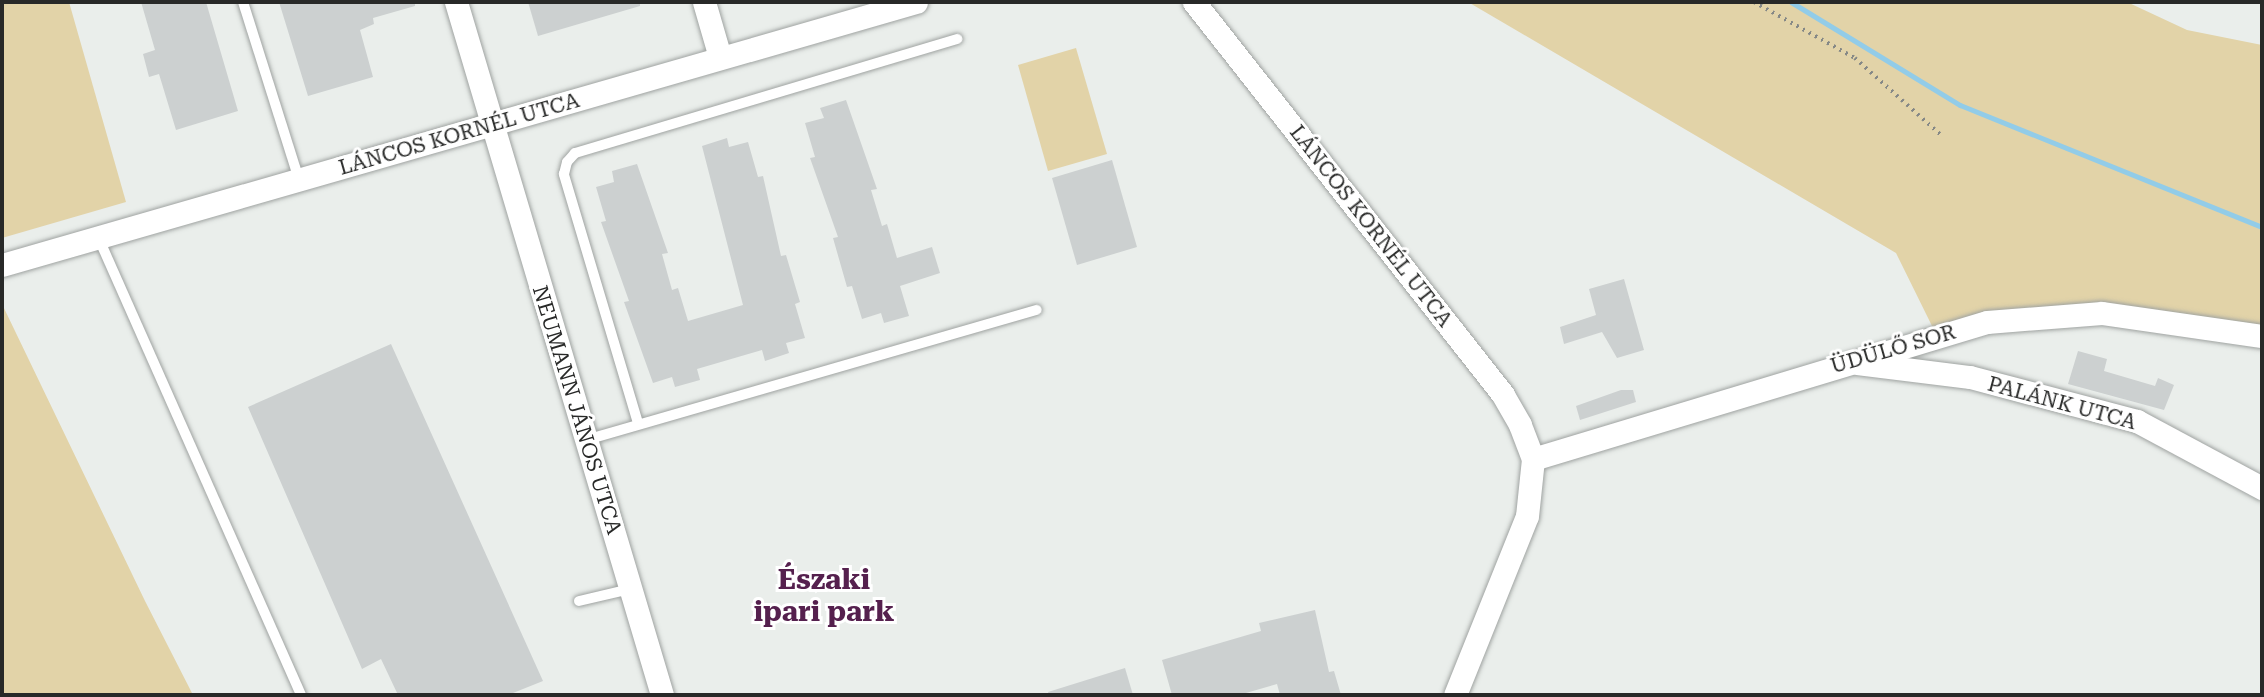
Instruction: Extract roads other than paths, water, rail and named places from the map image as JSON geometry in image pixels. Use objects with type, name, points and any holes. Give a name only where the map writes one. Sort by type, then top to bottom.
[{"type":"street","name":"NEUMANN JÁNOS UTCA","points":[[456,2],[662,695]]},
{"type":"street","points":[[704,2],[720,57]]},
{"type":"street","name":"LÁNCOS KORNÉL UTCA","points":[[2,265],[916,2]]},
{"type":"street","name":"LÁNCOS KORNÉL UTCA","points":[[1194,2],[1503,395],[1533,459]]},
{"type":"street","name":"ÜDÜLŐ SOR","points":[[1533,459],[1847,362],[1987,322],[2102,313],[2262,336]]},
{"type":"street","name":"PALÁNK UTCA","points":[[1847,362],[1970,377],[2137,421],[2262,488]]},
{"type":"street","points":[[1455,695],[1527,516],[1533,459]]},
{"type":"lane","points":[[243,2],[299,181]]},
{"type":"lane","points":[[638,423],[564,174],[567,162],[575,153],[957,39]]},
{"type":"lane","points":[[99,239],[301,695]]},
{"type":"lane","points":[[586,440],[1037,310]]},
{"type":"lane","points":[[579,601],[631,589]]},
{"type":"waterway","points":[[1791,2],[1960,105],[2262,227]]},
{"type":"district","name":"Északi ipari park","points":[[824,596]]}]
